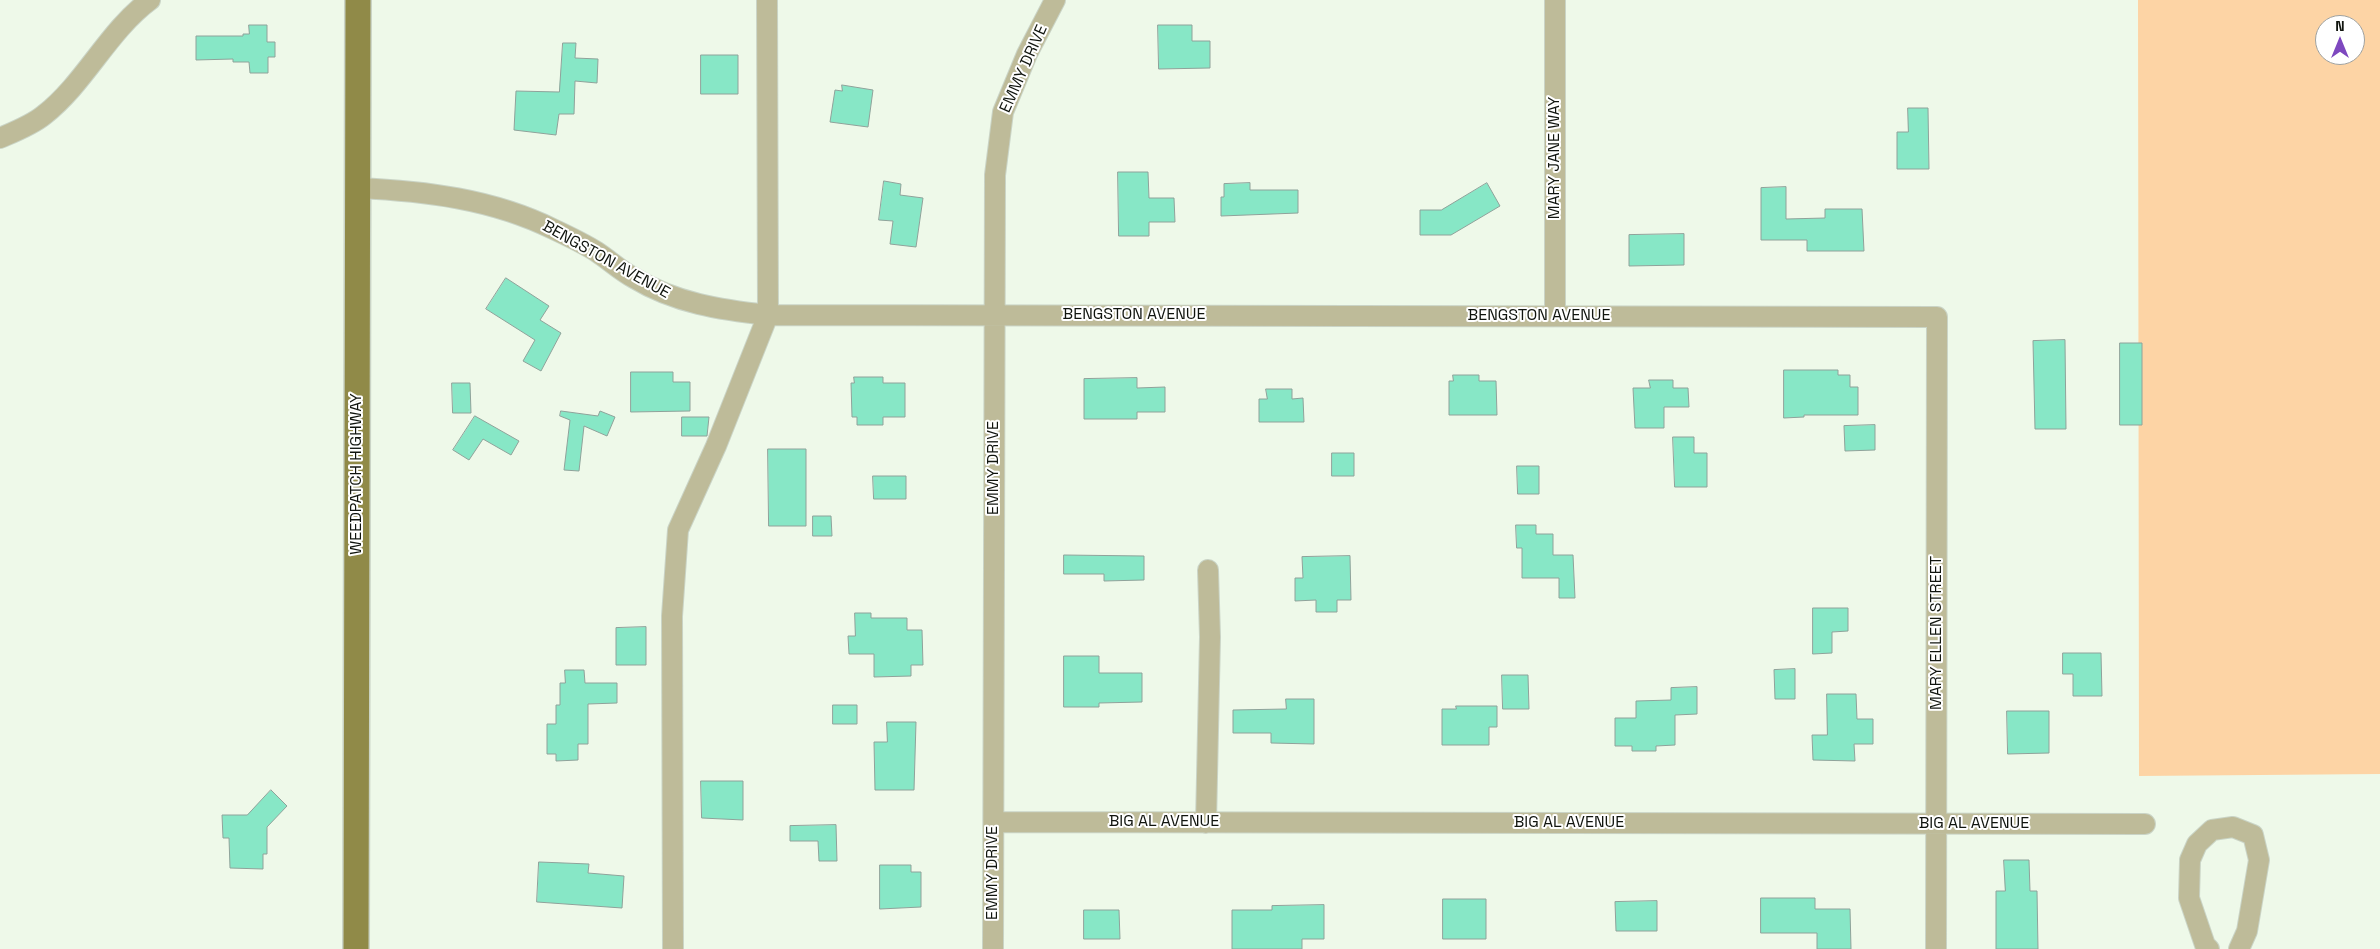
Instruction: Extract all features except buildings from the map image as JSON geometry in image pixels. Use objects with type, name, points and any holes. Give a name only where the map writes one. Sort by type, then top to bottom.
[{"type":"main road","name":"WEEDPATCH HIGHWAY","points":[[356,949],[358,0]]},
{"type":"street","points":[[0,138],[44,116],[85,73],[133,6],[150,0]]},
{"type":"street","points":[[673,949],[672,616],[678,530],[716,446],[768,315],[767,0]]},
{"type":"street","name":"EMMY DRIVE","points":[[993,949],[995,175],[1002,112],[1027,54],[1055,0]]},
{"type":"street","name":"MARY JANE WAY","points":[[1555,316],[1556,0]]},
{"type":"street","name":"BENGSTON AVENUE","points":[[358,188],[418,192],[457,198],[505,210],[552,228],[596,252],[634,278],[676,298],[722,310],[768,315],[1937,317]]},
{"type":"street","name":"MARY ELLEN STREET","points":[[1936,949],[1937,317]]},
{"type":"street","points":[[1206,822],[1210,637],[1208,570]]},
{"type":"street","name":"BIG AL AVENUE","points":[[994,822],[2145,824]]},
{"type":"street","points":[[2209,949],[2205,945],[2189,898],[2190,860],[2198,844],[2212,830],[2233,827],[2253,834],[2258,860],[2247,931],[2239,949]]},
{"type":"shaded area","points":[[2138,0],[2380,0],[2380,774],[2139,776]]}]
